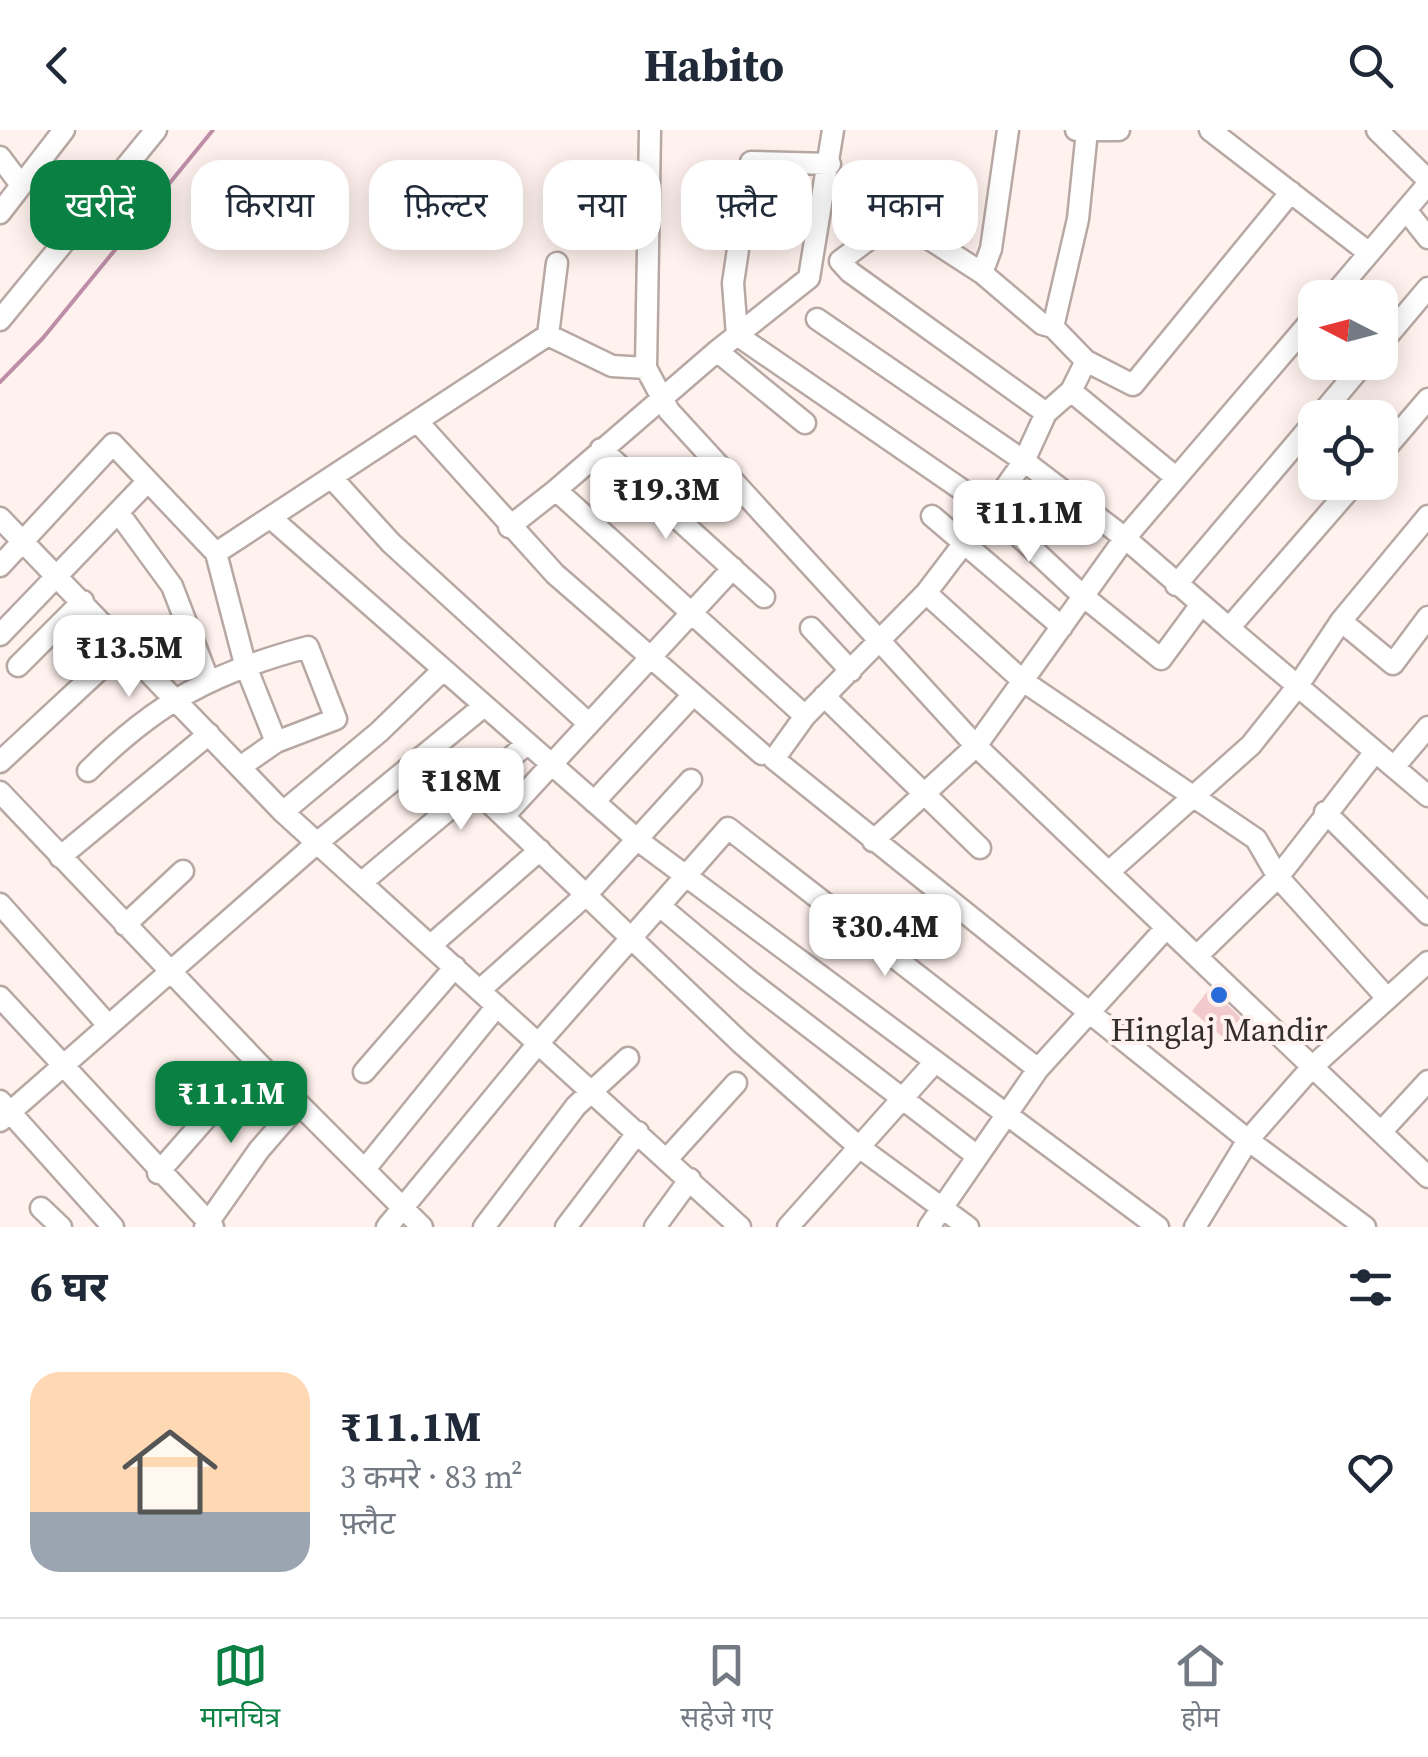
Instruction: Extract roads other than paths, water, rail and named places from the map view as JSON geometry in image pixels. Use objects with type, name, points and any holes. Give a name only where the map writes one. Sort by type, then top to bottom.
[{"type":"street","points":[[0,213],[64,130]]},
{"type":"street","points":[[0,320],[156,130]]},
{"type":"street","points":[[650,130],[646,368],[669,411],[976,746],[1428,1177]]},
{"type":"street","points":[[510,527],[717,350],[810,278],[833,130]]},
{"type":"street","points":[[982,273],[991,249],[1008,130]]},
{"type":"street","points":[[1074,130],[1119,130]]},
{"type":"street","points":[[1210,130],[1368,254]]},
{"type":"street","points":[[1346,280],[1428,182],[1376,130]]},
{"type":"street","points":[[1053,327],[1078,219],[1088,131]]},
{"type":"street","points":[[0,157],[21,186]]},
{"type":"street","points":[[737,334],[733,283],[750,162],[830,164]]},
{"type":"street","points":[[1046,413],[840,261],[897,218],[982,273],[1042,324],[1053,327],[1086,362],[1133,384],[1292,192]]},
{"type":"street","points":[[1406,210],[1428,238]]},
{"type":"street","points":[[216,553],[548,335],[557,263]]},
{"type":"street","points":[[1398,324],[1428,288]]},
{"type":"street","points":[[817,320],[1024,461],[1126,538],[1200,606],[1428,796]]},
{"type":"street","points":[[737,334],[990,510],[1084,596],[1160,658],[1200,606]]},
{"type":"street","points":[[548,335],[612,366],[646,368]]},
{"type":"street","points":[[873,841],[976,746],[1126,538],[1298,336]]},
{"type":"street","points":[[717,350],[805,423]]},
{"type":"street","points":[[1086,362],[1071,391],[1046,413],[1024,461],[990,510],[926,592],[805,716],[774,759],[1248,1140],[1365,1227]]},
{"type":"street","points":[[1332,400],[1350,380]]},
{"type":"street","points":[[1071,391],[1172,475]]},
{"type":"street","points":[[1398,433],[1428,399]]},
{"type":"street","points":[[416,421],[510,527],[648,659],[762,754]]},
{"type":"street","points":[[1176,584],[1298,440]]},
{"type":"street","points":[[0,566],[112,444],[216,553],[244,664],[276,742]]},
{"type":"street","points":[[601,450],[764,597]]},
{"type":"street","points":[[332,478],[391,543],[587,722]]},
{"type":"street","points":[[0,635],[148,482]]},
{"type":"street","points":[[556,490],[805,716]]},
{"type":"street","points":[[1229,628],[1340,500]]},
{"type":"street","points":[[118,512],[172,586],[208,679]]},
{"type":"street","points":[[932,516],[1062,627]]},
{"type":"street","points":[[1110,870],[1251,745],[1298,688],[1341,621],[1428,516]]},
{"type":"street","points":[[0,518],[283,812],[498,1006],[536,1046],[592,1091],[740,1227]]},
{"type":"street","points":[[272,518],[639,841],[1158,1227]]},
{"type":"street","points":[[504,816],[733,568]]},
{"type":"street","points":[[926,592],[1023,680],[1256,839],[1278,877],[1387,998]]},
{"type":"street","points":[[18,666],[83,602]]},
{"type":"street","points":[[1341,621],[1393,664],[1428,617]]},
{"type":"street","points":[[810,628],[851,671]]},
{"type":"street","points":[[0,762],[125,646]]},
{"type":"street","points":[[88,771],[126,733],[174,698],[244,664],[308,646],[336,720],[276,742],[240,767]]},
{"type":"street","points":[[283,812],[378,732],[442,670]]},
{"type":"street","points":[[594,802],[692,696]]},
{"type":"street","points":[[824,696],[980,848]]},
{"type":"street","points":[[113,1227],[3,1111],[484,706]]},
{"type":"street","points":[[1394,767],[1428,726]]},
{"type":"street","points":[[60,857],[209,734]]},
{"type":"street","points":[[362,883],[527,744]]},
{"type":"street","points":[[1197,956],[1278,877],[1375,752]]},
{"type":"street","points":[[480,990],[586,894],[639,841],[691,780]]},
{"type":"street","points":[[474,788],[741,1043],[858,1147],[968,1227]]},
{"type":"street","points":[[0,792],[256,1061],[422,1227]]},
{"type":"street","points":[[1326,812],[1428,914]]},
{"type":"street","points":[[387,1227],[536,1046],[688,878],[728,828],[1038,1069]]},
{"type":"street","points":[[431,946],[540,850]]},
{"type":"street","points":[[125,925],[182,871]]},
{"type":"street","points":[[0,904],[108,1025]]},
{"type":"street","points":[[661,907],[747,980],[977,1156]]},
{"type":"street","points":[[929,1227],[1038,1069],[1166,928]]},
{"type":"street","points":[[1195,1227],[1248,1140],[1312,1067],[1428,962]]},
{"type":"street","points":[[364,1072],[455,967]]},
{"type":"street","points":[[0,997],[209,1226],[299,1104]]},
{"type":"street","points":[[364,1169],[498,1006]]},
{"type":"street","points":[[484,1227],[592,1091],[628,1058]]},
{"type":"street","points":[[158,1172],[256,1061]]},
{"type":"street","points":[[788,1227],[934,1063]]},
{"type":"street","points":[[1381,1132],[1428,1081]]},
{"type":"street","points":[[668,1159],[736,1083]]},
{"type":"street","points":[[566,1227],[638,1132]]},
{"type":"street","points":[[655,1227],[690,1179]]},
{"type":"street","points":[[41,1208],[61,1227]]},
{"type":"waterway","points":[[0,382],[43,338],[213,130]]},
{"type":"place","name":"Hinglaj Mandir","points":[[1219,995]]}]
